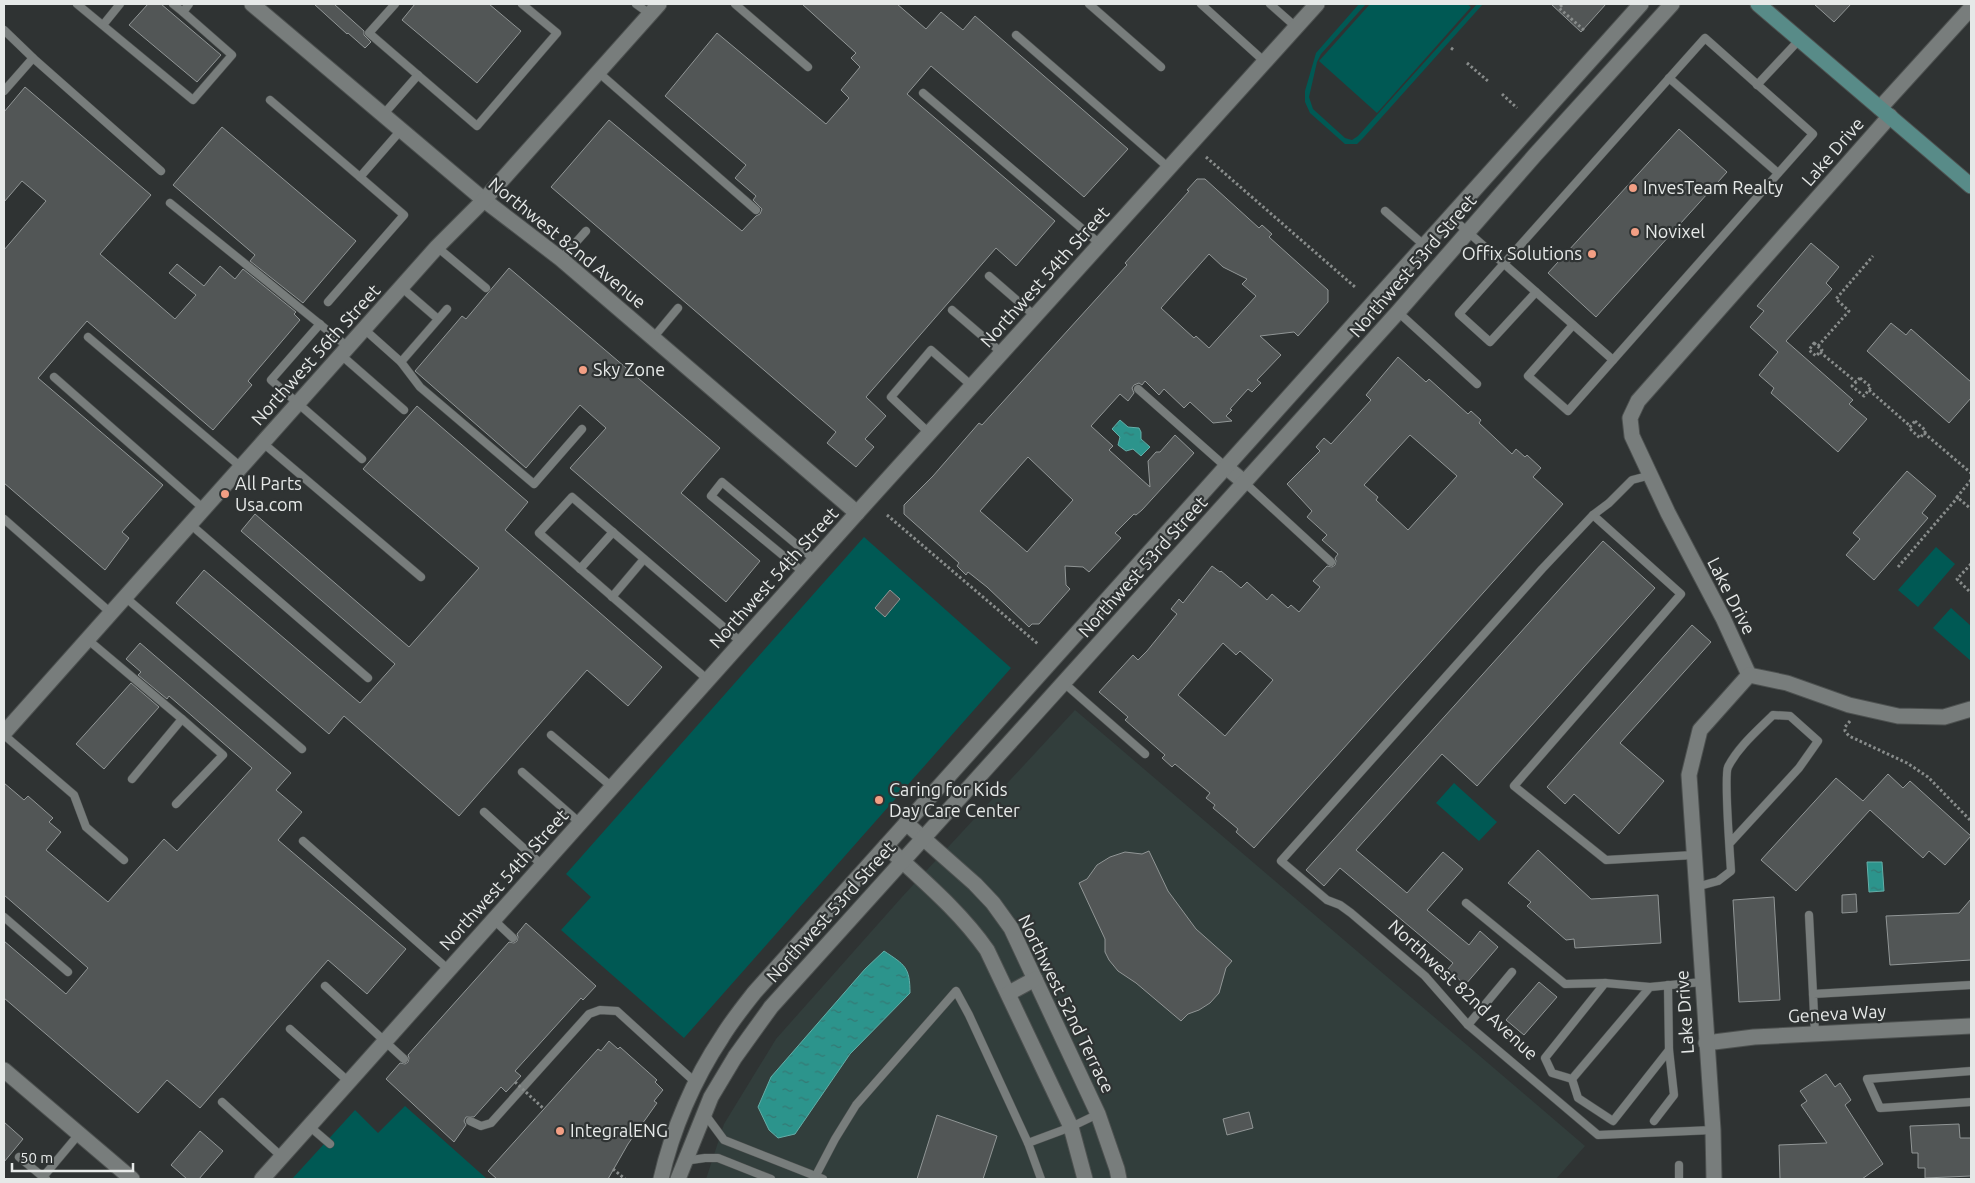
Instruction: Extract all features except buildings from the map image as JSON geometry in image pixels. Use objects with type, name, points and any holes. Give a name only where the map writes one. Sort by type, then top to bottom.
[{"type":"main road","points":[[1758,4],[1971,186]]},
{"type":"street","name":"Northwest 82nd Avenue","points":[[252,4],[484,200],[561,259],[856,513]]},
{"type":"street","name":"Northwest 54th Street","points":[[262,1179],[856,513],[1317,4]]},
{"type":"street","name":"Northwest 53rd Street","points":[[661,1179],[667,1155],[695,1082],[722,1037],[754,993],[1641,4]]},
{"type":"street","name":"Northwest 53rd Street","points":[[678,1179],[704,1113],[735,1057],[771,1007],[1398,312],[1468,231],[1672,4]]},
{"type":"street","name":"Lake Drive","points":[[1714,1179],[1713,1130],[1689,775],[1700,730],[1749,676],[1723,618],[1668,513],[1632,436],[1630,418],[1638,401],[1885,112],[1971,8]]},
{"type":"street","name":"Northwest 56th Street","points":[[4,734],[437,247],[484,200],[654,9]]},
{"type":"street","points":[[1226,467],[1244,482]]},
{"type":"street","points":[[1749,676],[1786,683],[1849,705],[1898,716],[1944,717],[1971,709]]},
{"type":"street","name":"Northwest 52nd Terrace","points":[[906,823],[975,884],[993,903],[1011,928],[1098,1114],[1119,1179]]},
{"type":"street","points":[[886,846],[972,928],[987,950],[1071,1127],[1085,1179]]},
{"type":"street","points":[[1009,993],[1035,979]]},
{"type":"street","name":"Geneva Way","points":[[1706,1043],[1754,1037],[1971,1026]]},
{"type":"street","points":[[4,1070],[132,1179]]},
{"type":"street","points":[[695,1082],[702,1097],[704,1113]]},
{"type":"lane","points":[[76,4],[193,100],[232,55],[173,4]]},
{"type":"lane","points":[[103,25],[120,4]]},
{"type":"lane","points":[[183,12],[189,4]]},
{"type":"lane","points":[[395,4],[369,33],[477,126],[557,33],[522,4]]},
{"type":"lane","points":[[636,4],[654,9]]},
{"type":"lane","points":[[735,4],[808,67]]},
{"type":"lane","points":[[1089,4],[1161,66]]},
{"type":"lane","points":[[1201,4],[1265,62]]},
{"type":"lane","points":[[1270,4],[1296,27]]},
{"type":"lane","points":[[4,30],[161,171]]},
{"type":"lane","points":[[1016,35],[1169,168]]},
{"type":"lane","points":[[1536,292],[1490,342],[1459,314],[1704,38],[1813,134],[1568,410],[1528,376],[1574,325]]},
{"type":"lane","points":[[1758,86],[1800,39]]},
{"type":"lane","points":[[4,91],[33,58]]},
{"type":"lane","points":[[598,72],[756,210]]},
{"type":"lane","points":[[383,115],[418,75]]},
{"type":"lane","points":[[1669,78],[1778,173]]},
{"type":"lane","points":[[923,93],[1100,244]]},
{"type":"lane","points":[[270,100],[404,215],[328,302]]},
{"type":"lane","points":[[360,177],[402,130]]},
{"type":"lane","points":[[170,202],[320,324],[404,410]]},
{"type":"lane","points":[[1385,211],[1425,246]]},
{"type":"lane","points":[[1451,216],[1613,360]]},
{"type":"lane","points":[[561,259],[586,231]]},
{"type":"lane","points":[[437,247],[486,288]]},
{"type":"lane","points":[[989,276],[1035,316]]},
{"type":"lane","points":[[402,287],[438,319]]},
{"type":"lane","points":[[653,338],[678,308]]},
{"type":"lane","points":[[401,362],[447,309]]},
{"type":"lane","points":[[952,310],[1002,353]]},
{"type":"lane","points":[[1398,312],[1477,384]]},
{"type":"lane","points":[[320,324],[271,380],[362,459]]},
{"type":"lane","points":[[364,330],[401,362],[420,387],[534,484],[582,429]]},
{"type":"lane","points":[[88,337],[241,467]]},
{"type":"lane","points":[[929,433],[891,397],[931,350],[972,386]]},
{"type":"lane","points":[[54,377],[204,509]]},
{"type":"lane","points":[[1138,389],[1226,467]]},
{"type":"lane","points":[[263,442],[421,577]]},
{"type":"lane","points":[[1650,475],[1632,480],[1609,504],[1593,515],[1681,594],[1514,786],[1606,860],[1694,855]]},
{"type":"lane","points":[[804,572],[712,496],[722,482],[815,560]]},
{"type":"lane","points":[[1244,482],[1331,562]]},
{"type":"lane","points":[[708,680],[539,533],[572,497],[742,642]]},
{"type":"lane","name":"Northwest 82nd Avenue","points":[[1593,515],[1542,569],[1281,861],[1327,900],[1340,905],[1351,913],[1425,976],[1468,1025],[1598,1135],[1713,1130]]},
{"type":"lane","points":[[4,519],[111,613]]},
{"type":"lane","points":[[190,524],[368,678]]},
{"type":"lane","points":[[580,569],[613,532]]},
{"type":"lane","points":[[612,597],[644,559]]},
{"type":"lane","points":[[125,596],[302,749]]},
{"type":"lane","points":[[87,639],[182,718],[223,755],[176,804]]},
{"type":"lane","points":[[1064,683],[1144,754]]},
{"type":"lane","points":[[1696,887],[1718,881],[1731,871],[1726,769],[1739,750],[1773,715],[1790,716],[1818,741],[1799,768],[1730,843]]},
{"type":"lane","points":[[132,779],[182,718]]},
{"type":"lane","points":[[4,734],[74,795],[86,827],[124,860]]},
{"type":"lane","points":[[551,735],[612,787]]},
{"type":"lane","points":[[522,772],[580,824]]},
{"type":"lane","points":[[484,812],[542,865]]},
{"type":"lane","points":[[303,842],[449,970]]},
{"type":"lane","points":[[1466,903],[1565,984],[1650,987],[1702,982]]},
{"type":"lane","points":[[1809,915],[1815,1034]]},
{"type":"lane","points":[[4,917],[68,972]]},
{"type":"lane","points":[[494,920],[513,938]]},
{"type":"lane","points":[[1468,1025],[1512,972]]},
{"type":"lane","points":[[1572,1079],[1552,1073],[1545,1058],[1605,984]]},
{"type":"lane","points":[[1654,1121],[1674,1095],[1669,1050],[1668,985]]},
{"type":"lane","points":[[1813,994],[1971,985]]},
{"type":"lane","points":[[325,986],[404,1059]]},
{"type":"lane","points":[[1572,1079],[1650,987]]},
{"type":"lane","points":[[814,1178],[835,1139],[860,1100],[956,991],[1028,1143],[1041,1179]]},
{"type":"lane","points":[[470,1121],[481,1126],[491,1123],[589,1014],[600,1010],[617,1011],[695,1082]]},
{"type":"lane","points":[[290,1029],[349,1082]]},
{"type":"lane","points":[[1572,1079],[1578,1098],[1613,1121],[1669,1050]]},
{"type":"lane","points":[[1971,1071],[1867,1078],[1880,1108],[1971,1102]]},
{"type":"lane","points":[[222,1102],[282,1157]]},
{"type":"lane","points":[[704,1113],[724,1140],[814,1178],[823,1179]]},
{"type":"lane","points":[[1028,1143],[1071,1127],[1098,1114]]},
{"type":"lane","points":[[309,1126],[330,1144]]},
{"type":"lane","points":[[19,1156],[44,1178],[79,1134]]},
{"type":"lane","points":[[684,1162],[705,1158],[718,1158],[771,1179]]},
{"type":"lane","points":[[1679,1165],[1679,1179]]},
{"type":"path","points":[[1562,5],[1559,8],[1585,31]]},
{"type":"path","points":[[1467,63],[1489,82]]},
{"type":"path","points":[[1502,94],[1516,108]]},
{"type":"path","points":[[1206,158],[1356,287]]},
{"type":"path","points":[[1818,346],[1849,311],[1836,299],[1873,256]]},
{"type":"path","points":[[1820,352],[1816,356],[1809,350],[1814,343],[1822,350],[1820,352],[1856,382]]},
{"type":"path","points":[[1860,378],[1871,387],[1864,396],[1852,386],[1856,382],[1860,378]]},
{"type":"path","points":[[1869,390],[1910,426],[1909,428],[1920,438],[1926,431],[1915,421],[1910,426]]},
{"type":"path","points":[[1924,433],[1971,473]]},
{"type":"path","points":[[1898,567],[1971,480]]},
{"type":"path","points":[[1958,497],[1971,509]]},
{"type":"path","points":[[887,515],[1038,644]]},
{"type":"path","points":[[1971,564],[1958,579],[1971,593]]},
{"type":"path","points":[[1870,710],[1847,723],[1845,731],[1849,736],[1907,763],[1928,777],[1971,821]]},
{"type":"path","points":[[515,1082],[544,1108]]},
{"type":"path","points":[[613,1169],[625,1179]]},
{"type":"shaded area","points":[[1359,4],[1366,4],[1321,54],[1317,62],[1309,97],[1313,109],[1345,138],[1352,140],[1358,136],[1477,4],[1483,4],[1364,137],[1357,144],[1345,144],[1310,113],[1305,102],[1305,91],[1316,53]]},
{"type":"shaded area","points":[[1370,4],[1467,4],[1471,7],[1377,113],[1319,61]]},
{"type":"shaded area","points":[[864,537],[1011,668],[684,1038],[561,930],[591,897],[566,874]]},
{"type":"shaded area","points":[[1936,547],[1955,564],[1918,607],[1898,590]]},
{"type":"shaded area","points":[[1951,608],[1971,626],[1971,661],[1933,628]]},
{"type":"shaded area","points":[[1075,710],[1585,1146],[1556,1179],[706,1179],[724,1124],[776,1039],[902,897]]},
{"type":"shaded area","points":[[1454,783],[1497,822],[1479,841],[1436,803]]},
{"type":"shaded area","points":[[405,1106],[487,1179],[292,1179],[355,1110],[378,1133]]},
{"type":"water","points":[[1120,420],[1128,427],[1139,428],[1141,439],[1150,447],[1141,456],[1133,449],[1126,451],[1118,445],[1120,437],[1112,429]]},
{"type":"water","points":[[1867,862],[1882,862],[1884,891],[1869,892]]},
{"type":"water","points":[[884,951],[905,968],[909,977],[910,993],[850,1054],[795,1134],[778,1138],[769,1130],[758,1107],[771,1077],[865,969]]},
{"type":"place","name":"InvesTeam Realty","points":[[1633,188]]},
{"type":"place","name":"Novixel","points":[[1635,232]]},
{"type":"place","name":"Offix Solutions","points":[[1592,254]]},
{"type":"place","name":"Sky Zone","points":[[583,370]]},
{"type":"place","name":"All Parts Usa.com","points":[[225,494]]},
{"type":"place","name":"Caring for Kids Day Care Center","points":[[879,800]]},
{"type":"place","name":"IntegralENG","points":[[560,1131]]}]
